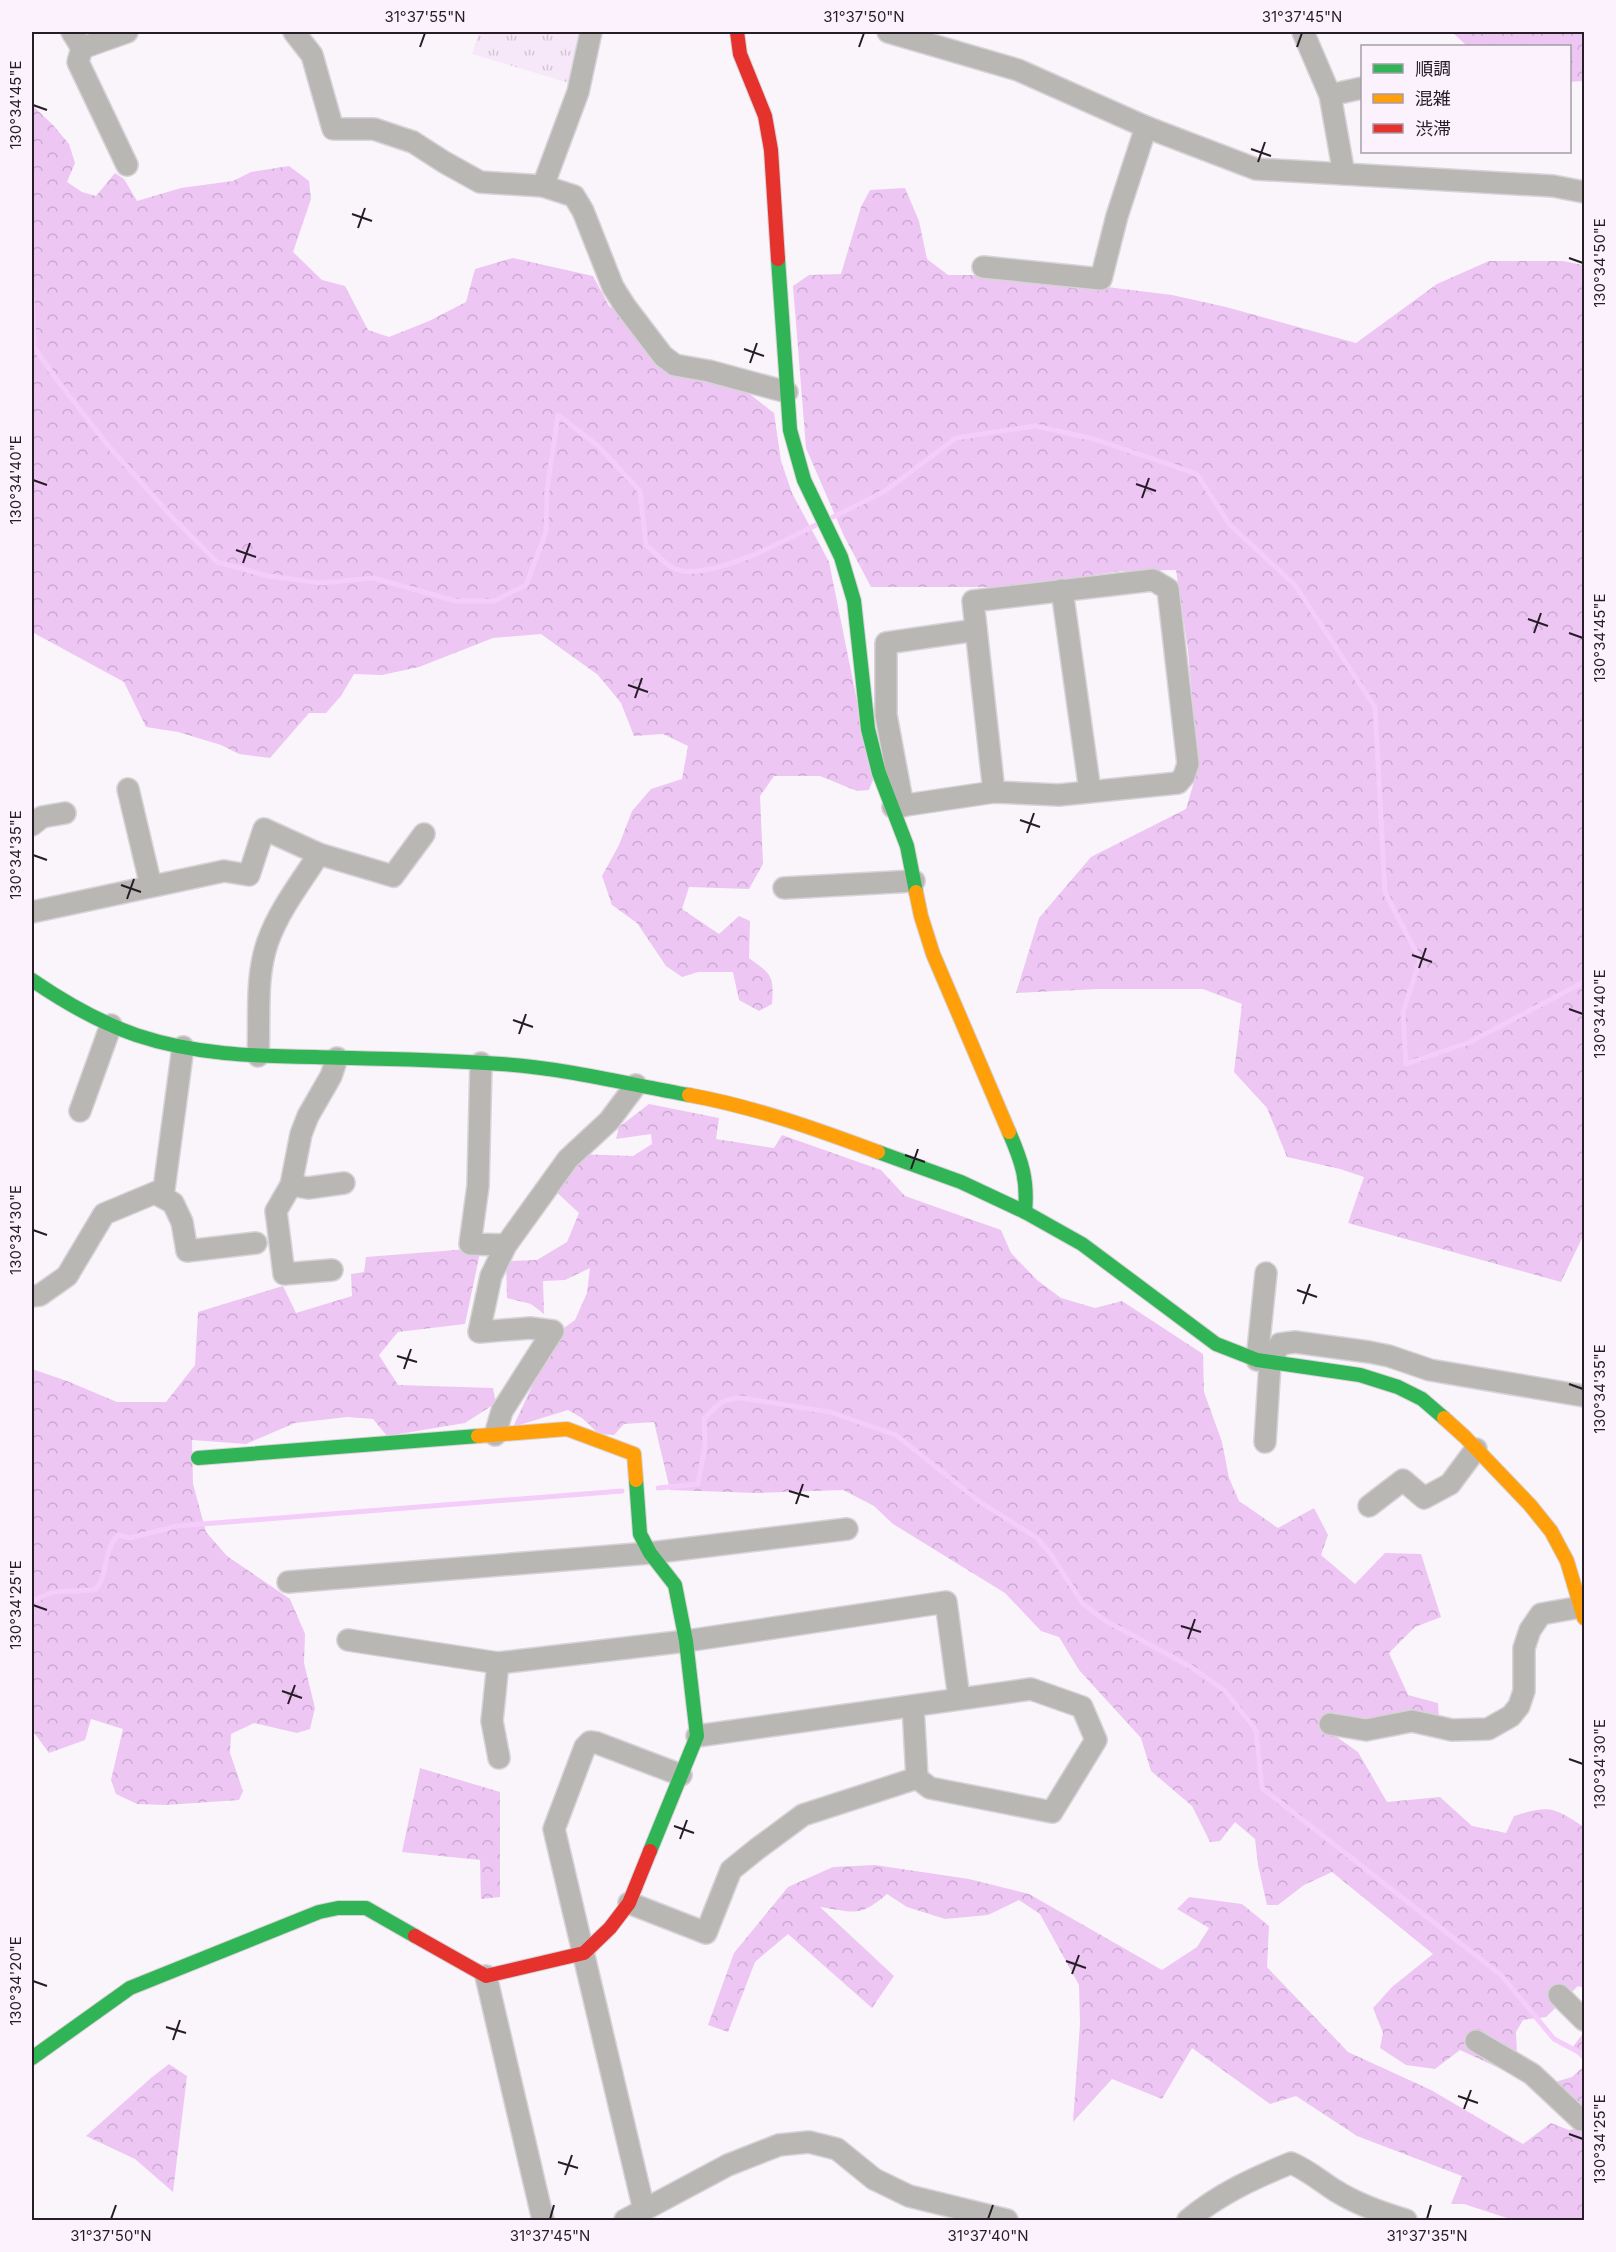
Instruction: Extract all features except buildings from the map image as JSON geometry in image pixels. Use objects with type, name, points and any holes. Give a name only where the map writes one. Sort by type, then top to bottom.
[{"type":"street","points":[[127,32],[77,40],[78,62],[127,165]]},
{"type":"street","points":[[294,32],[312,55],[333,129],[374,129],[413,142],[480,182],[543,186],[574,196],[583,211],[613,287],[663,356],[675,365],[709,371],[787,392]]},
{"type":"street","points":[[543,186],[578,92],[591,32]]},
{"type":"street","points":[[737,32],[740,54],[765,116],[771,150],[790,430],[804,480],[841,557],[854,601],[868,729],[879,773],[898,807]]},
{"type":"street","points":[[888,32],[932,38],[1018,70],[1146,127],[1256,169],[1553,186],[1584,192]]},
{"type":"street","points":[[1303,32],[1330,95],[1344,174]]},
{"type":"street","points":[[1330,95],[1361,88]]},
{"type":"street","points":[[983,267],[1101,279],[1117,216],[1146,127]]},
{"type":"street","points":[[898,807],[994,792],[1059,795],[1178,783],[1184,776],[1188,764],[1168,589],[1153,580],[973,601],[994,792]]},
{"type":"street","points":[[1062,590],[1090,791]]},
{"type":"street","points":[[976,630],[886,644],[886,715],[898,807],[933,954],[1023,1165],[1026,1191],[1025,1212]]},
{"type":"street","points":[[128,789],[151,886]]},
{"type":"street","points":[[32,825],[42,817],[65,813]]},
{"type":"street","points":[[32,912],[224,871],[249,874],[264,829],[319,854],[393,876],[424,834]]},
{"type":"street","points":[[258,1056],[260,976],[268,942],[284,909],[319,854]]},
{"type":"street","points":[[784,888],[914,881]]},
{"type":"street","points":[[32,980],[54,995],[111,1025],[137,1035],[183,1047],[230,1055],[481,1063],[557,1071],[733,1103],[783,1117],[961,1182],[1025,1212],[1082,1244],[1216,1344],[1264,1361],[1360,1375],[1398,1387],[1422,1399],[1476,1449],[1530,1505],[1551,1531],[1568,1561],[1582,1613],[1541,1614],[1530,1630],[1524,1648],[1524,1691],[1519,1706],[1511,1716],[1488,1729],[1452,1730],[1412,1721],[1366,1730],[1330,1724]]},
{"type":"street","points":[[80,1111],[111,1025]]},
{"type":"street","points":[[32,1296],[40,1295],[67,1276],[104,1214],[164,1189],[183,1047]]},
{"type":"street","points":[[332,1270],[284,1274],[276,1210],[291,1185],[301,1134],[308,1116],[331,1076],[337,1058]]},
{"type":"street","points":[[481,1063],[478,1186],[470,1244],[506,1245]]},
{"type":"street","points":[[495,1435],[502,1412],[553,1331],[530,1328],[479,1332],[491,1276],[506,1245],[568,1159],[609,1120],[636,1085]]},
{"type":"street","points":[[291,1185],[308,1188],[344,1183]]},
{"type":"street","points":[[155,1193],[173,1203],[182,1222],[187,1251],[256,1243]]},
{"type":"street","points":[[1265,1442],[1266,1274]]},
{"type":"street","points":[[1264,1361],[1280,1344],[1295,1342],[1369,1352],[1389,1356],[1430,1370],[1584,1396]]},
{"type":"street","points":[[32,2058],[130,1988],[319,1912],[338,1908],[366,1908],[486,1976],[584,1953],[610,1928],[629,1903],[697,1736],[686,1641],[675,1585],[650,1553],[640,1534],[634,1454],[567,1429],[198,1458]]},
{"type":"street","points":[[1369,1506],[1403,1480],[1424,1498],[1450,1484],[1476,1449]]},
{"type":"street","points":[[288,1582],[650,1553],[847,1529]]},
{"type":"street","points":[[348,1640],[498,1663],[686,1641],[946,1602],[960,1698]]},
{"type":"street","points":[[498,1663],[492,1721],[499,1758]]},
{"type":"street","points":[[697,1736],[1031,1689],[1082,1707],[1096,1740],[1052,1812],[930,1788],[917,1778],[913,1706]]},
{"type":"street","points":[[644,2210],[554,1830],[585,1747],[590,1742],[681,1775]]},
{"type":"street","points":[[629,1903],[706,1933],[731,1870],[803,1815],[917,1778]]},
{"type":"street","points":[[486,1976],[543,2220]]},
{"type":"street","points":[[1559,1995],[1584,2020]]},
{"type":"street","points":[[1476,2041],[1532,2074],[1581,2120],[1584,2120]]},
{"type":"street","points":[[624,2220],[728,2165],[779,2145],[809,2142],[837,2149],[874,2179],[909,2196],[1007,2220]]},
{"type":"street","points":[[1188,2220],[1203,2208],[1250,2180],[1291,2163],[1306,2169],[1336,2191],[1358,2203],[1406,2220]]},
{"type":"green space","points":[[479,32],[585,32],[569,83],[472,54]]},
{"type":"green space","points":[[1452,32],[1584,32],[1584,88],[1583,81],[1571,82],[1571,45],[1466,45]]},
{"type":"green space","points":[[32,105],[69,144],[75,163],[67,182],[82,192],[96,196],[115,173],[124,179],[137,201],[181,188],[233,181],[251,172],[289,166],[309,181],[311,199],[293,252],[322,280],[345,286],[368,330],[389,337],[429,321],[466,302],[475,269],[513,258],[593,276],[609,306],[622,314],[669,370],[691,379],[727,381],[742,388],[774,413],[781,461],[792,493],[829,562],[873,780],[869,790],[857,791],[820,776],[774,776],[760,796],[763,864],[749,889],[689,887],[682,909],[719,934],[739,916],[750,921],[749,958],[770,976],[772,1004],[759,1011],[739,1000],[733,972],[698,972],[682,977],[666,966],[637,923],[612,905],[602,876],[619,845],[632,811],[651,789],[682,779],[688,746],[663,734],[634,736],[621,703],[598,675],[541,634],[493,638],[419,667],[382,675],[354,674],[341,696],[326,713],[309,713],[270,758],[239,754],[221,745],[178,732],[146,727],[124,682],[32,632]]},
{"type":"green space","points":[[905,188],[919,221],[927,259],[948,275],[1009,275],[1172,295],[1226,307],[1356,343],[1437,284],[1489,261],[1563,261],[1583,265],[1584,1234],[1561,1282],[1348,1223],[1364,1177],[1287,1157],[1267,1108],[1234,1072],[1242,1004],[1203,989],[1098,989],[1016,993],[1039,918],[1091,857],[1186,809],[1198,768],[1188,650],[1176,570],[1121,571],[1011,587],[871,587],[844,536],[806,448],[793,286],[809,275],[841,274],[861,207],[870,190]]},
{"type":"green space","points":[[649,1104],[719,1118],[716,1139],[774,1148],[782,1135],[881,1170],[905,1196],[1001,1230],[1011,1253],[1037,1280],[1061,1298],[1095,1308],[1122,1301],[1203,1354],[1204,1392],[1222,1442],[1229,1478],[1239,1501],[1278,1528],[1314,1508],[1328,1535],[1321,1555],[1355,1584],[1385,1553],[1421,1554],[1441,1617],[1415,1627],[1389,1653],[1408,1695],[1438,1703],[1439,1721],[1334,1735],[1358,1752],[1387,1802],[1440,1797],[1472,1826],[1506,1833],[1514,1816],[1544,1809],[1565,1815],[1584,1827],[1584,1988],[1578,1986],[1546,2017],[1523,2020],[1516,2032],[1518,2077],[1460,2050],[1435,2069],[1406,2065],[1380,2048],[1383,2033],[1373,2008],[1392,1987],[1433,1954],[1332,1872],[1304,1885],[1278,1905],[1267,1905],[1255,1839],[1235,1822],[1220,1841],[1210,1842],[1192,1806],[1151,1771],[1141,1738],[1079,1670],[1059,1637],[1041,1631],[1005,1593],[893,1524],[874,1506],[843,1490],[757,1493],[670,1490],[654,1422],[624,1424],[614,1435],[599,1434],[582,1418],[568,1410],[513,1427],[557,1333],[575,1320],[587,1293],[590,1268],[565,1280],[543,1281],[544,1314],[531,1304],[507,1298],[506,1261],[537,1260],[567,1242],[579,1213],[552,1188],[577,1154],[633,1156],[652,1144],[651,1134],[616,1139],[619,1127]]},
{"type":"green space","points":[[481,1248],[465,1324],[398,1332],[379,1355],[398,1385],[493,1388],[496,1403],[465,1423],[387,1436],[373,1419],[347,1417],[295,1423],[246,1444],[192,1440],[193,1484],[206,1532],[227,1556],[290,1599],[305,1634],[304,1663],[315,1708],[310,1729],[297,1733],[254,1723],[231,1734],[230,1753],[243,1791],[239,1800],[166,1805],[137,1804],[116,1794],[111,1780],[123,1729],[91,1719],[85,1740],[49,1753],[32,1730],[32,1369],[117,1402],[166,1402],[195,1365],[198,1312],[283,1286],[296,1313],[352,1296],[351,1274],[364,1272],[366,1257]]},
{"type":"green space","points":[[420,1768],[500,1792],[500,1897],[481,1899],[480,1860],[402,1852]]},
{"type":"green space","points":[[875,1865],[969,1879],[1029,1894],[1162,1970],[1197,1947],[1209,1928],[1177,1909],[1189,1897],[1242,1904],[1269,1926],[1267,1967],[1348,2052],[1431,2090],[1523,2144],[1551,2123],[1569,2130],[1584,2127],[1584,2220],[1513,2220],[1464,2204],[1451,2204],[1462,2176],[1357,2136],[1296,2096],[1270,2104],[1192,2048],[1162,2099],[1112,2079],[1073,2122],[1080,2024],[1079,1985],[1040,1914],[1019,1900],[988,1915],[945,1919],[907,1907],[887,1894],[863,1910],[849,1911],[820,1907],[894,1976],[872,2008],[788,1934],[755,1962],[728,2032],[708,2025],[734,1953],[788,1887],[833,1867]]},
{"type":"green space","points":[[1584,2032],[1584,2061],[1572,2048]]},
{"type":"green space","points":[[169,2064],[187,2076],[173,2192],[135,2159],[86,2136]]},
{"type":"green space","points":[[1584,2066],[1584,2114],[1545,2085],[1572,2077]]},
{"type":"waterway","points":[[32,289],[34,347],[106,443],[172,517],[217,562],[268,576],[322,583],[373,578],[456,601],[494,601],[526,585],[546,532],[547,490],[558,415],[598,446],[640,491],[646,545],[675,569],[707,570],[726,565],[747,558],[816,525]]},
{"type":"waterway","points":[[833,517],[885,491],[956,438],[1035,426],[1094,439],[1197,474],[1230,525],[1295,585],[1375,707],[1385,892],[1420,960],[1403,1012],[1406,1064],[1470,1042],[1584,982]]},
{"type":"waterway","points":[[658,1488],[698,1484],[705,1445],[704,1419],[716,1406],[729,1399],[742,1398],[830,1412],[896,1435],[980,1502],[1037,1538],[1050,1553],[1083,1604],[1106,1621],[1191,1667],[1225,1691],[1256,1730],[1262,1788],[1501,1975],[1554,2039],[1584,2055]]},
{"type":"waterway","points":[[32,1601],[53,1592],[95,1590],[102,1577],[110,1549],[118,1535],[130,1538],[177,1526],[622,1491]]},
{"type":"traffic: fast","points":[[778,259],[790,430],[804,480],[841,557],[854,601],[868,729],[879,773],[907,846],[916,892]]},
{"type":"traffic: fast","points":[[32,980],[95,1018],[136,1035],[181,1047],[247,1055],[432,1060],[525,1066],[689,1095]]},
{"type":"traffic: fast","points":[[1009,1132],[1023,1171],[1026,1190],[1025,1212]]},
{"type":"traffic: fast","points":[[878,1152],[961,1182],[1025,1212],[1082,1244],[1216,1344],[1257,1360],[1360,1375],[1398,1387],[1422,1399],[1444,1418]]},
{"type":"traffic: fast","points":[[198,1458],[478,1436]]},
{"type":"traffic: fast","points":[[636,1480],[640,1534],[650,1553],[675,1585],[686,1641],[697,1736],[650,1851]]},
{"type":"traffic: fast","points":[[32,2058],[130,1988],[319,1912],[338,1908],[366,1908],[415,1936]]},
{"type":"traffic: slow","points":[[916,892],[933,954],[1009,1132]]},
{"type":"traffic: slow","points":[[689,1095],[761,1112],[878,1152]]},
{"type":"traffic: slow","points":[[1444,1418],[1530,1505],[1551,1531],[1567,1561],[1584,1618]]},
{"type":"traffic: slow","points":[[478,1436],[567,1429],[634,1454],[636,1480]]},
{"type":"traffic: jam","points":[[737,32],[740,54],[765,116],[771,150],[778,259]]},
{"type":"traffic: jam","points":[[415,1936],[486,1976],[584,1953],[610,1928],[629,1903],[650,1851]]}]
